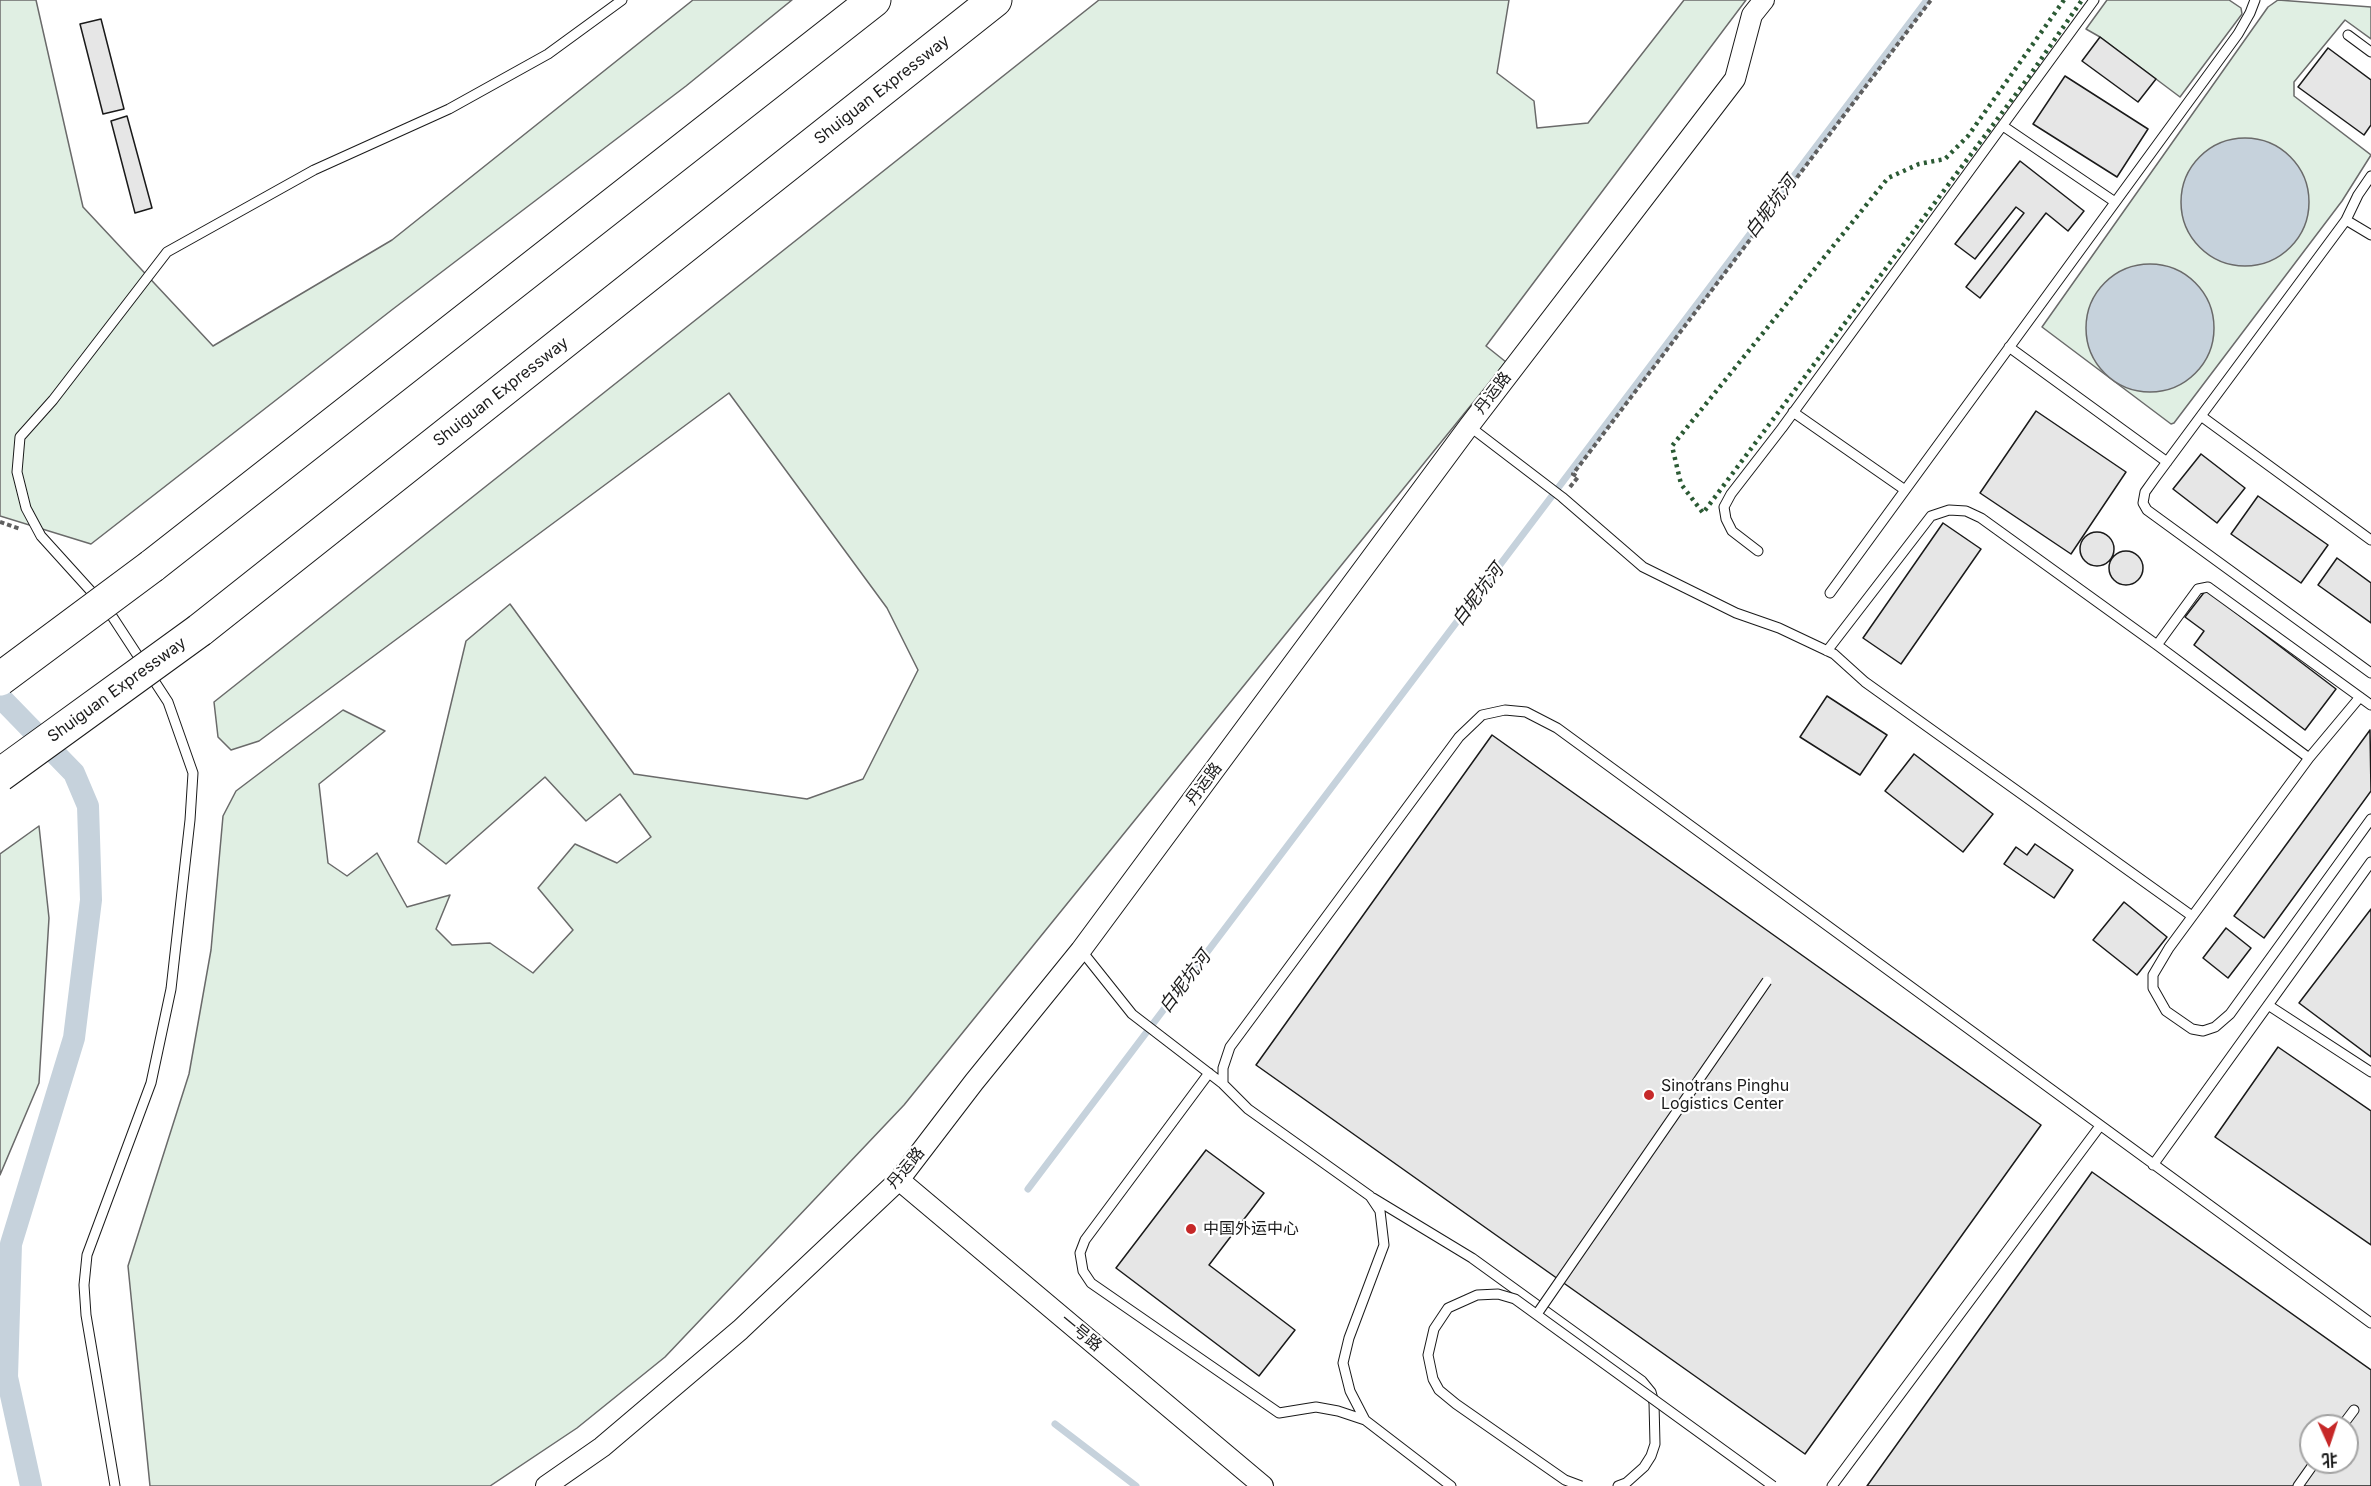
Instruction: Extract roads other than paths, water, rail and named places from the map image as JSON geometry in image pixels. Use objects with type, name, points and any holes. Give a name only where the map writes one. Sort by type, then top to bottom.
[{"type":"highway","points":[[0,679],[152,566],[874,0]]},
{"type":"highway","name":"Shuiguan Expressway","points":[[0,775],[200,630],[995,0]]},
{"type":"street","name":"丹运路","points":[[546,1486],[602,1447],[740,1330],[899,1180],[1081,951],[1469,426],[1735,79],[1752,15],[1764,0]]},
{"type":"street","name":"一号路","points":[[899,1180],[1263,1486]]},
{"type":"lane","points":[[115,1486],[86,1315],[84,1286],[87,1255],[151,1083],[171,989],[193,773],[168,702],[108,610],[41,536],[26,508],[17,472],[20,437],[53,400],[167,252],[314,170],[449,110],[548,54],[622,0]]},
{"type":"lane","points":[[1758,551],[1732,531],[1726,519],[1724,507],[1731,494],[2094,0]]},
{"type":"lane","points":[[1830,593],[2238,34],[2255,0]]},
{"type":"lane","points":[[2348,35],[2371,51]]},
{"type":"lane","points":[[2003,126],[2115,202]]},
{"type":"lane","points":[[2371,176],[2358,195],[2346,220],[2145,492],[2143,503],[2147,510],[2371,673]]},
{"type":"lane","points":[[2346,220],[2371,235]]},
{"type":"lane","points":[[2009,347],[2167,462]]},
{"type":"lane","points":[[1793,412],[1905,490]]},
{"type":"lane","points":[[2201,416],[2371,540]]},
{"type":"lane","points":[[1469,426],[1562,497],[1643,567],[1736,613],[1779,628],[1827,651],[1865,681],[2192,916]]},
{"type":"lane","points":[[1827,651],[1931,516],[1949,510],[1966,511],[1981,518],[2309,758]]},
{"type":"lane","points":[[2157,645],[2198,589],[2208,587],[2371,705]]},
{"type":"lane","points":[[2360,697],[2309,758],[2169,948],[2153,975],[2153,988],[2166,1011],[2192,1029],[2203,1031],[2215,1027],[2230,1014],[2371,819]]},
{"type":"lane","points":[[1223,1084],[1222,1068],[1230,1047],[1459,737],[1482,715],[1505,710],[1526,712],[1557,728],[2371,1323]]},
{"type":"lane","points":[[2153,1165],[2371,862]]},
{"type":"lane","points":[[1081,951],[1132,1014],[1223,1084],[1248,1108],[1370,1196],[1472,1258],[1642,1381],[1651,1392],[1655,1444],[1651,1456],[1636,1475],[1618,1486]]},
{"type":"lane","points":[[1537,1314],[1767,981]]},
{"type":"lane","points":[[2268,1005],[2371,1072]]},
{"type":"lane","points":[[1209,1073],[1085,1240],[1080,1253],[1083,1271],[1091,1283],[1279,1413],[1316,1407],[1365,1420],[1451,1486]]},
{"type":"lane","points":[[1832,1486],[2100,1126]]},
{"type":"lane","points":[[1365,1420],[1350,1391],[1343,1363],[1349,1338],[1384,1245],[1380,1211],[1370,1196]]},
{"type":"lane","points":[[1581,1486],[1565,1480],[1439,1390],[1433,1379],[1428,1355],[1434,1329],[1448,1308],[1477,1295],[1498,1294],[1515,1299],[1773,1486]]},
{"type":"lane","points":[[2351,1414],[2354,1410]]},
{"type":"waterway","name":"白坭坑河","points":[[1028,1189],[1927,0]]},
{"type":"waterway","points":[[0,697],[74,773],[88,806],[91,900],[74,1038],[11,1244],[7,1377],[31,1486]]},
{"type":"waterway","name":"白坭坑河","points":[[1055,1424],[1136,1486]]},
{"type":"place","name":"Sinotrans Pinghu Logistics Center","points":[[1649,1095]]},
{"type":"place","name":"中国外运中心","points":[[1191,1229]]}]
